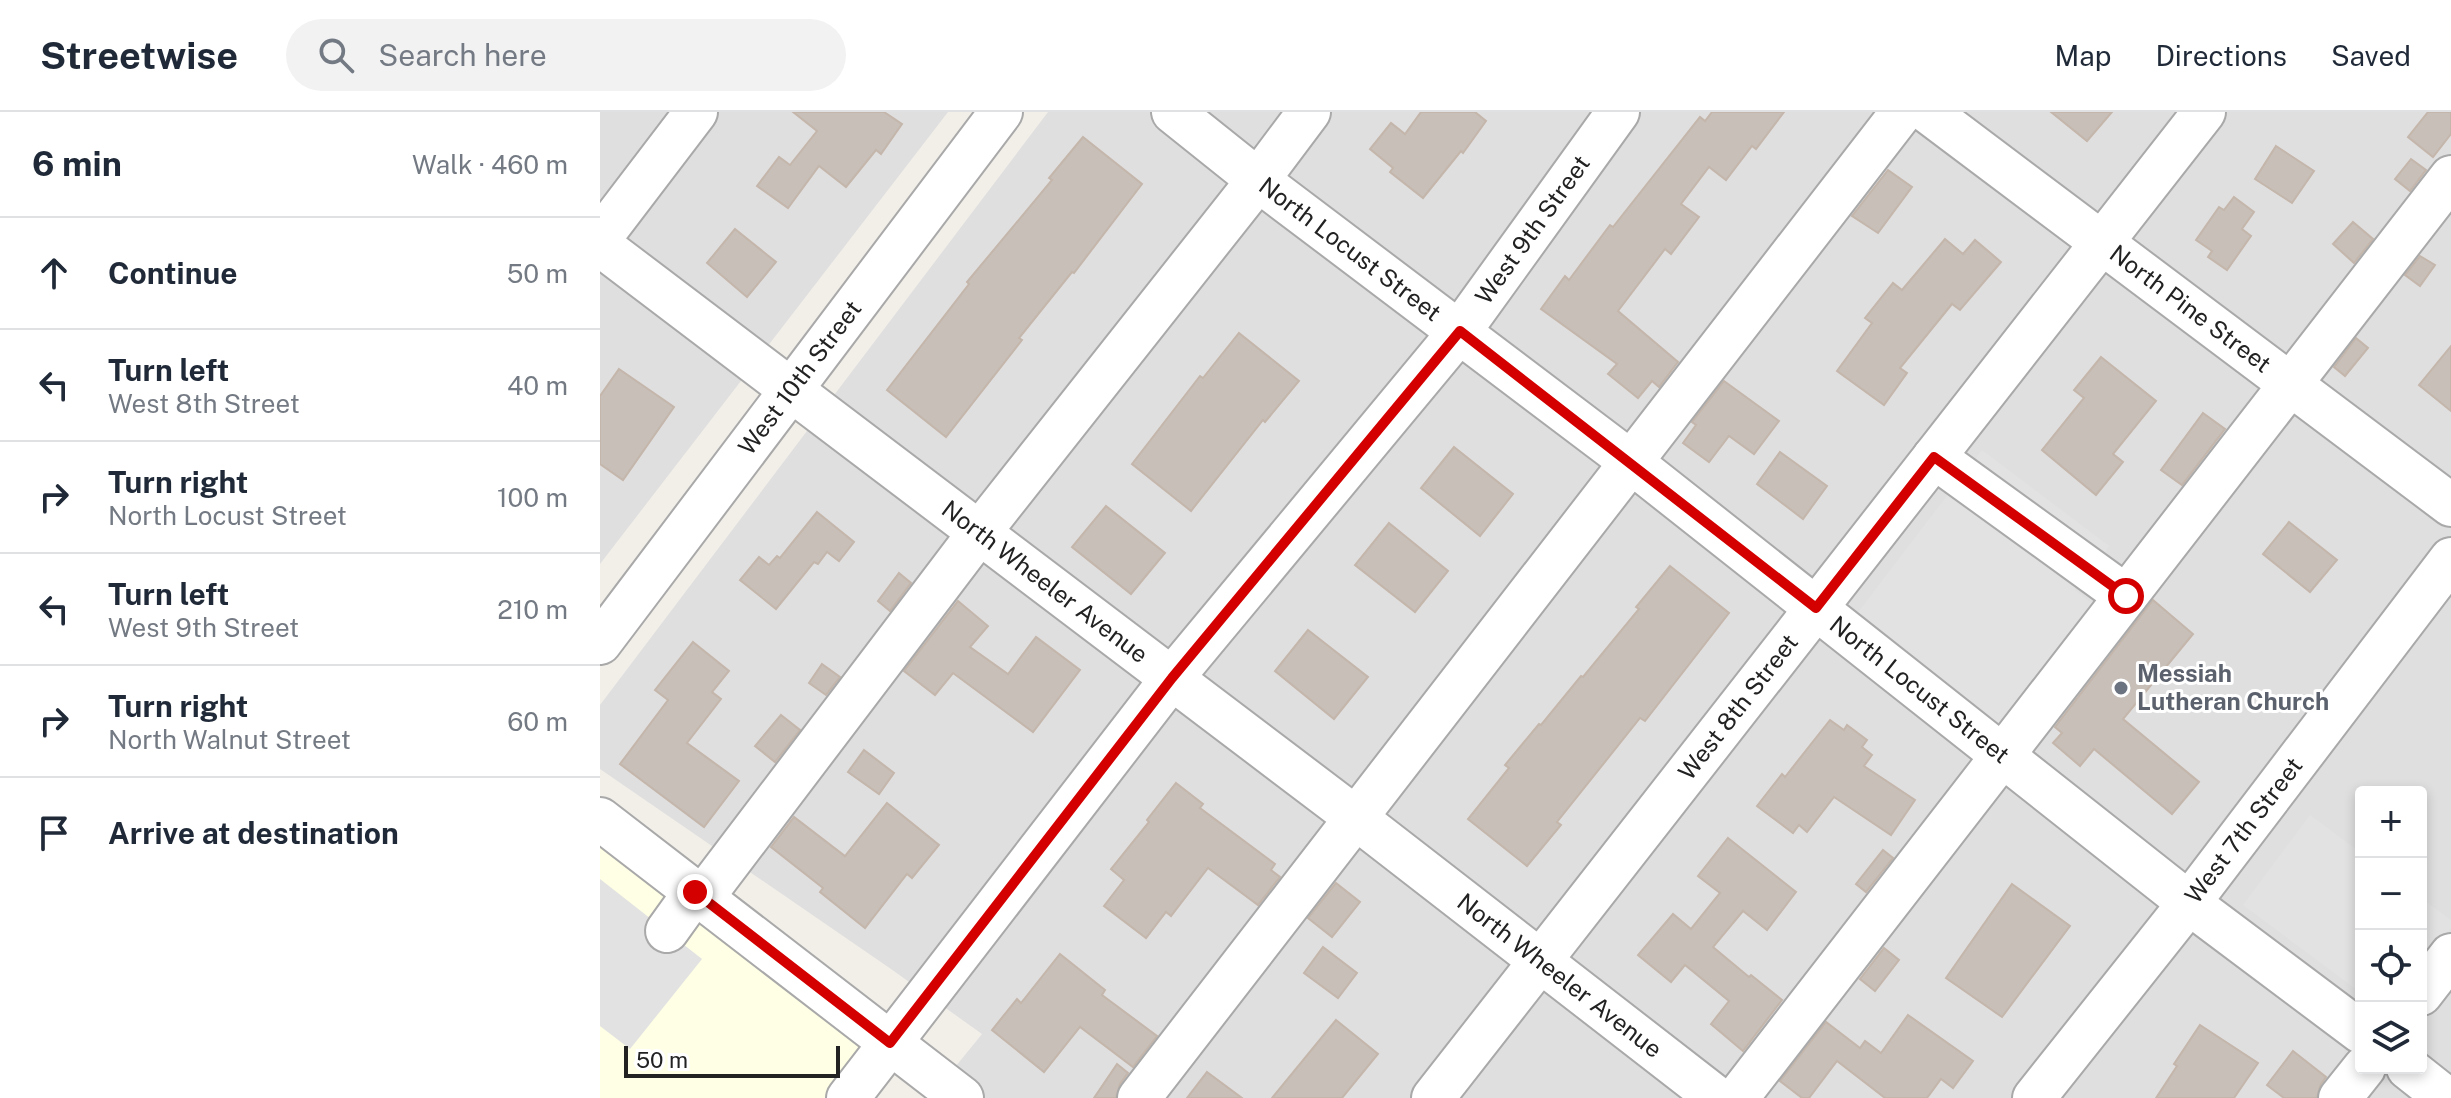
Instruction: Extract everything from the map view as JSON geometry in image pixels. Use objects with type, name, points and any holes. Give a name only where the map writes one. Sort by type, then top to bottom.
[{"type":"street","points":[[600,238],[696,112]]},
{"type":"street","name":"West 10th Street","points":[[600,643],[1001,112]]},
{"type":"street","name":"North Locust Street","points":[[1173,112],[1258,180],[1631,462],[2189,903],[2355,1028]]},
{"type":"street","points":[[667,931],[699,895],[1309,112]]},
{"type":"street","name":"West 9th Street","points":[[848,1098],[1172,678],[1460,331],[1618,112]]},
{"type":"street","points":[[1139,1098],[1902,112]]},
{"type":"street","name":"North Pine Street","points":[[1928,112],[2451,505]]},
{"type":"street","name":"West 8th Street","points":[[1433,1098],[2204,112]]},
{"type":"street","points":[[1737,1098],[2451,177]]},
{"type":"street","name":"North Wheeler Avenue","points":[[600,245],[1356,818],[1717,1098]]},
{"type":"street","points":[[1934,457],[2126,596]]},
{"type":"street","name":"West 7th Street","points":[[2034,1098],[2189,903],[2451,559]]},
{"type":"street","points":[[605,834],[699,895],[962,1098]]},
{"type":"street","points":[[2427,986],[2451,955]]},
{"type":"street","points":[[2340,1098],[2359,1074]]},
{"type":"street","points":[[2416,1074],[2446,1098]]},
{"type":"shaded area","points":[[600,112],[948,112],[600,564]]},
{"type":"shaded area","points":[[1048,112],[2451,112],[2451,1098],[930,1098],[982,1034],[600,769],[600,705]]},
{"type":"shaded area","points":[[1982,450],[2109,546],[2075,590],[2099,609],[2003,735],[1852,620]]},
{"type":"shaded area","points":[[2310,815],[2355,849],[2355,989],[2243,905]]},
{"type":"shaded area","points":[[600,829],[873,1044],[831,1098],[600,1098]]},
{"type":"shaded area","points":[[600,879],[702,959],[630,1049],[600,1026]]},
{"type":"shaded area","points":[[2427,902],[2451,920],[2451,928],[2427,961]]},
{"type":"building","points":[[793,112],[884,112],[902,124],[881,154],[876,150],[846,187],[819,166],[788,208],[757,186],[779,157],[790,165],[817,131]]},
{"type":"building","points":[[1421,112],[1475,112],[1486,121],[1463,153],[1461,151],[1423,198],[1390,172],[1393,168],[1370,149],[1391,123],[1405,134]]},
{"type":"building","points":[[1712,112],[1784,112],[1756,149],[1752,146],[1726,180],[1709,167],[1681,204],[1699,217],[1671,254],[1665,249],[1618,311],[1678,362],[1659,387],[1652,381],[1638,398],[1608,374],[1617,364],[1541,309],[1565,276],[1569,280],[1610,225],[1613,227],[1700,117],[1705,121]]},
{"type":"building","points":[[2051,112],[2112,112],[2087,141]]},
{"type":"building","points":[[2428,112],[2451,112],[2451,134],[2433,157],[2408,137]]},
{"type":"building","points":[[1083,137],[1142,184],[1074,273],[1019,338],[1022,340],[946,437],[887,390],[969,284],[967,282],[1052,180],[1049,178]]},
{"type":"building","points":[[2276,146],[2314,171],[2292,203],[2255,179]]},
{"type":"building","points":[[2411,159],[2426,170],[2410,191],[2395,179]]},
{"type":"building","points":[[1888,170],[1912,187],[1878,233],[1852,216]]},
{"type":"building","points":[[2234,197],[2254,212],[2242,229],[2251,236],[2227,270],[2208,257],[2212,251],[2196,240],[2219,207],[2224,210]]},
{"type":"building","points":[[2353,222],[2373,239],[2354,263],[2333,244]]},
{"type":"building","points":[[735,229],[776,262],[747,297],[707,263]]},
{"type":"building","points":[[1945,239],[1963,254],[1975,240],[2001,262],[1960,310],[1952,304],[1900,368],[1907,373],[1884,405],[1837,371],[1872,323],[1865,318],[1893,283],[1902,290]]},
{"type":"building","points":[[2420,256],[2435,265],[2420,286],[2405,275]]},
{"type":"building","points":[[1239,333],[1299,381],[1265,422],[1263,420],[1191,511],[1132,464],[1200,376],[1203,378]]},
{"type":"building","points":[[2356,338],[2368,348],[2345,376],[2334,367]]},
{"type":"building","points":[[2451,346],[2451,411],[2419,385]]},
{"type":"building","points":[[2101,357],[2156,401],[2113,454],[2123,462],[2096,495],[2042,450],[2084,398],[2074,390]]},
{"type":"building","points":[[619,369],[674,407],[623,480],[600,464],[600,396]]},
{"type":"building","points":[[1724,381],[1779,421],[1754,454],[1729,436],[1709,462],[1683,443],[1696,425],[1692,422]]},
{"type":"building","points":[[2203,413],[2225,429],[2182,485],[2161,470]]},
{"type":"building","points":[[1454,447],[1513,494],[1480,536],[1421,488]]},
{"type":"building","points":[[1780,452],[1827,486],[1803,519],[1757,484]]},
{"type":"building","points":[[1106,506],[1165,553],[1131,594],[1072,547]]},
{"type":"building","points":[[817,512],[854,542],[839,561],[827,552],[818,564],[814,562],[776,609],[740,580],[759,557],[769,565],[777,556],[780,558]]},
{"type":"building","points":[[2289,522],[2337,560],[2310,592],[2263,554]]},
{"type":"building","points":[[1389,523],[1448,571],[1415,612],[1355,565]]},
{"type":"building","points":[[1670,566],[1729,613],[1645,721],[1640,718],[1557,822],[1561,825],[1527,866],[1468,819],[1509,768],[1505,765],[1583,677]]},
{"type":"building","points":[[899,573],[911,583],[890,611],[878,601]]},
{"type":"building","points":[[2153,600],[2193,634],[2123,719],[2199,782],[2172,814],[2094,749],[2080,766],[2053,743],[2062,733],[2055,727]]},
{"type":"building","points":[[958,601],[988,626],[970,647],[1008,674],[1036,637],[1080,670],[1033,732],[953,673],[935,695],[904,671]]},
{"type":"building","points":[[1308,630],[1368,677],[1334,719],[1275,671]]},
{"type":"building","points":[[693,642],[729,671],[712,692],[721,699],[687,743],[739,781],[704,827],[620,764],[668,700],[655,690]]},
{"type":"building","points":[[822,664],[840,677],[826,695],[809,683]]},
{"type":"building","points":[[781,715],[800,730],[775,762],[755,746]]},
{"type":"building","points":[[1830,720],[1844,730],[1847,725],[1867,740],[1862,747],[1872,755],[1864,766],[1915,800],[1891,835],[1834,797],[1807,832],[1799,825],[1793,833],[1757,806],[1782,774],[1785,777]]},
{"type":"building","points":[[864,750],[894,773],[879,794],[848,772]]},
{"type":"building","points":[[1176,783],[1203,804],[1200,808],[1275,864],[1271,870],[1280,877],[1258,905],[1208,868],[1171,916],[1166,912],[1146,938],[1104,906],[1124,880],[1111,869]]},
{"type":"building","points":[[887,803],[939,845],[912,878],[907,874],[865,928],[820,892],[823,888],[771,847],[794,817],[845,856]]},
{"type":"building","points":[[1728,838],[1796,892],[1767,930],[1743,911],[1713,947],[1782,1000],[1743,1051],[1711,1024],[1729,1001],[1685,965],[1671,982],[1638,955],[1673,914],[1691,929],[1720,893],[1698,876]]},
{"type":"building","points":[[1883,850],[1893,858],[1866,892],[1856,884]]},
{"type":"building","points":[[1336,883],[1360,902],[1332,937],[1308,918]]},
{"type":"building","points":[[2012,884],[2070,926],[2002,1017],[1946,978]]},
{"type":"building","points":[[1323,947],[1357,973],[1338,998],[1304,973]]},
{"type":"building","points":[[1884,948],[1899,960],[1875,991],[1860,979]]},
{"type":"building","points":[[1060,954],[1105,990],[1102,995],[1157,1036],[1133,1067],[1080,1027],[1044,1072],[992,1030],[1017,999],[1021,1003]]},
{"type":"building","points":[[1908,1015],[1973,1061],[1953,1088],[1941,1079],[1927,1098],[1885,1098],[1837,1061],[1809,1098],[1802,1098],[1780,1081],[1826,1022],[1860,1048],[1865,1041],[1881,1053]]},
{"type":"building","points":[[1336,1020],[1378,1054],[1342,1098],[1272,1098]]},
{"type":"building","points":[[2200,1025],[2258,1063],[2234,1098],[2156,1098],[2177,1066],[2174,1064]]},
{"type":"building","points":[[2293,1051],[2326,1077],[2317,1098],[2284,1098],[2267,1085]]},
{"type":"building","points":[[1117,1064],[1128,1073],[1120,1084],[1116,1098],[1094,1098]]},
{"type":"building","points":[[1207,1072],[1242,1098],[1187,1098]]},
{"type":"place","name":"Messiah Lutheran Church","points":[[2121,688]]},
{"type":"route","points":[[695,892],[890,1043],[1172,678],[1460,331],[1816,608],[1934,457],[2126,596]]}]
